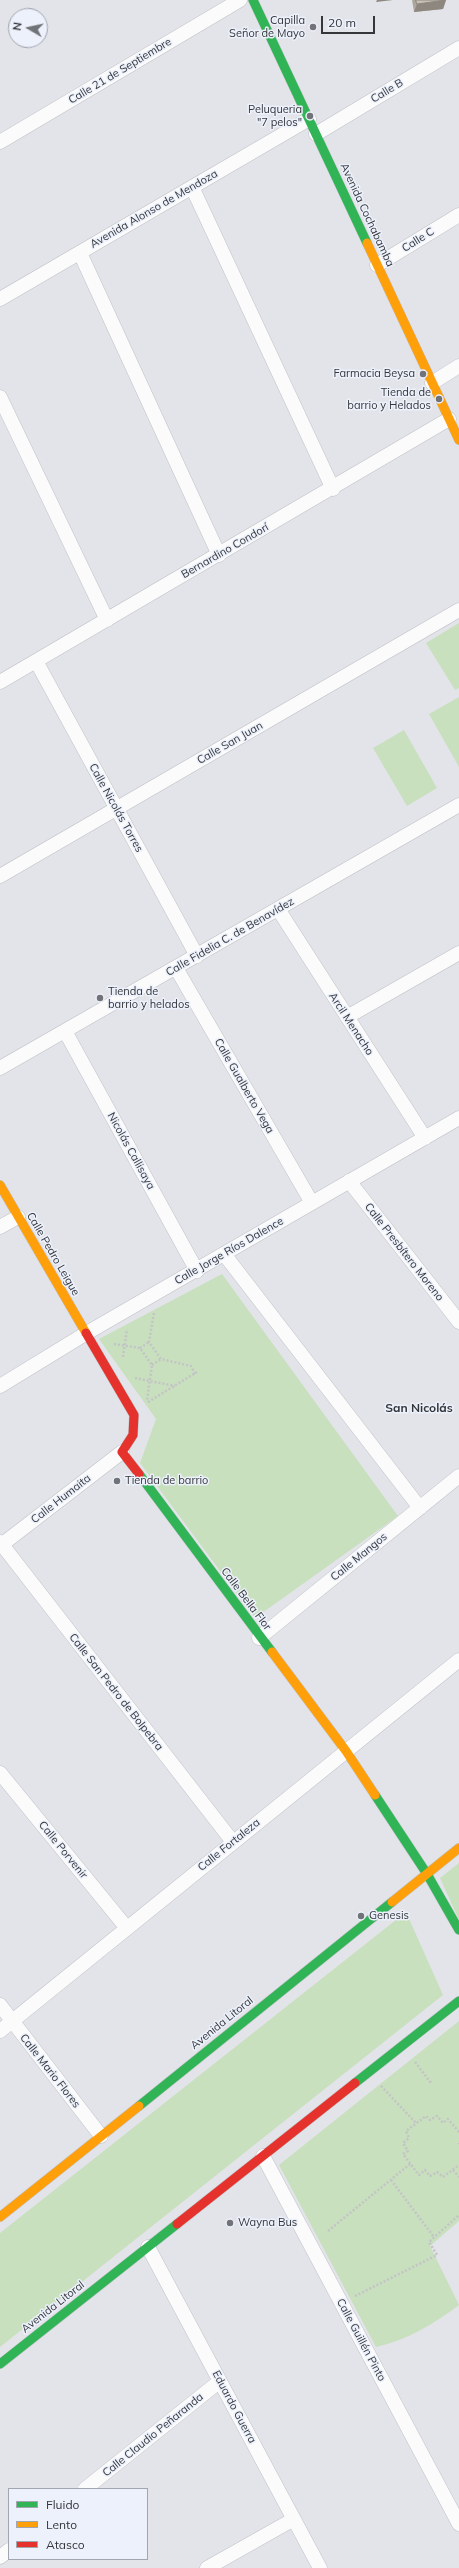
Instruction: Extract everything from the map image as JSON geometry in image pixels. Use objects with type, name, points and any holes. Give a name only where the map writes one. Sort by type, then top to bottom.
[{"type":"main road","name":"Avenida Cochabamba","points":[[253,0],[459,440]]},
{"type":"main road","name":"Calle Pedro Leigue","points":[[0,1185],[85,1334]]},
{"type":"main road","points":[[85,1334],[134,1415],[136,1426],[134,1436],[122,1452]]},
{"type":"main road","name":"Calle Bella Flor","points":[[122,1452],[259,1638],[346,1751],[427,1874],[459,1930]]},
{"type":"main road","name":"Avenida Litoral","points":[[0,2217],[459,1848]]},
{"type":"main road","name":"Avenida Litoral","points":[[0,2364],[459,2001]]},
{"type":"street","name":"Calle 21 de Septiembre","points":[[0,142],[240,0]]},
{"type":"street","name":"Calle B","points":[[316,134],[459,48]]},
{"type":"street","name":"Avenida Alonso de Mendoza","points":[[0,299],[309,119]]},
{"type":"street","points":[[192,187],[333,489]]},
{"type":"street","name":"Calle C","points":[[377,265],[459,215]]},
{"type":"street","points":[[80,253],[219,555]]},
{"type":"street","points":[[432,383],[459,366]]},
{"type":"street","points":[[0,397],[107,620]]},
{"type":"street","name":"Bernardino Condorí","points":[[0,680],[36,661],[333,489],[449,419]]},
{"type":"street","name":"Calle San Juan","points":[[0,876],[459,610]]},
{"type":"street","name":"Calle Nicolás Torres","points":[[36,661],[197,956]]},
{"type":"street","name":"Calle Fidelia C. de Benavídez","points":[[0,1068],[459,805]]},
{"type":"street","name":"Arcil Menacho","points":[[278,909],[425,1138]]},
{"type":"street","points":[[347,1017],[459,954]]},
{"type":"street","name":"Calle Gualberto Vega","points":[[176,968],[312,1203]]},
{"type":"street","name":"Nicolás Callisaya","points":[[65,1031],[197,1271]]},
{"type":"street","name":"Calle Jorge Ríos Dalence","points":[[0,1386],[85,1334],[197,1271],[459,1118]]},
{"type":"street","name":"Calle Presbítero Moreno","points":[[349,1181],[459,1322]]},
{"type":"street","points":[[0,1228],[18,1217]]},
{"type":"street","points":[[224,1254],[420,1508]]},
{"type":"street","name":"Calle Humaita","points":[[0,1544],[122,1452]]},
{"type":"street","name":"Calle Mangos","points":[[259,1638],[459,1476]]},
{"type":"street","name":"Calle San Pedro de Bolpebra","points":[[0,1544],[233,1842]]},
{"type":"street","name":"Calle Fortaleza","points":[[0,2031],[13,2022],[126,1927],[459,1660]]},
{"type":"street","name":"Calle Porvenir","points":[[0,1773],[126,1927]]},
{"type":"street","name":"Calle Mario Flores","points":[[0,2005],[101,2136]]},
{"type":"street","name":"Calle Guillén Pinto","points":[[263,2156],[459,2524]]},
{"type":"street","name":"Eduardo Guerra","points":[[148,2247],[320,2568]]},
{"type":"street","name":"Calle Claudio Peñaranda","points":[[86,2488],[220,2381]]},
{"type":"street","points":[[207,2568],[294,2519]]},
{"type":"street","points":[[0,2557],[8,2551]]},
{"type":"path","points":[[110,1343],[140,1348],[152,1365],[147,1403],[196,1373],[191,1366],[161,1359],[149,1342],[154,1312]]},
{"type":"path","points":[[122,1360],[127,1325]]},
{"type":"path","points":[[140,1348],[149,1342]]},
{"type":"path","points":[[152,1365],[161,1359]]},
{"type":"path","points":[[128,1376],[175,1386]]},
{"type":"path","points":[[415,2062],[431,2083]]},
{"type":"path","points":[[368,2073],[416,2124]]},
{"type":"path","points":[[459,2132],[448,2119],[443,2123],[437,2116],[430,2120],[426,2116],[406,2131],[409,2138],[403,2143],[408,2150],[403,2154],[418,2175],[425,2170],[430,2176],[437,2172],[444,2177],[459,2165]]},
{"type":"path","points":[[328,2231],[410,2164]]},
{"type":"path","points":[[453,2170],[459,2177]]},
{"type":"path","points":[[391,2180],[434,2237]]},
{"type":"path","points":[[360,2293],[437,2255],[429,2242],[459,2216]]},
{"type":"green space","points":[[459,623],[459,688],[455,690],[426,643]]},
{"type":"green space","points":[[459,697],[459,767],[429,714]]},
{"type":"green space","points":[[404,730],[437,788],[407,806],[373,748]]},
{"type":"green space","points":[[222,1274],[398,1516],[255,1618],[140,1463],[156,1419],[99,1339]]},
{"type":"green space","points":[[459,1863],[459,1920],[440,1878]]},
{"type":"green space","points":[[406,1912],[443,1995],[0,2347],[0,2233]]},
{"type":"green space","points":[[459,2021],[459,2221],[430,2246],[459,2305],[440,2319],[409,2336],[376,2347],[279,2165]]},
{"type":"building","points":[[416,0],[446,0],[417,4]]},
{"type":"traffic: fast","points":[[253,0],[367,243]]},
{"type":"traffic: fast","points":[[139,1474],[272,1652]]},
{"type":"traffic: fast","points":[[375,1795],[427,1874],[459,1930]]},
{"type":"traffic: fast","points":[[139,2106],[392,1902]]},
{"type":"traffic: fast","points":[[355,2083],[459,2001]]},
{"type":"traffic: fast","points":[[0,2364],[177,2224]]},
{"type":"traffic: slow","points":[[367,243],[459,440]]},
{"type":"traffic: slow","points":[[0,1185],[86,1333]]},
{"type":"traffic: slow","points":[[272,1652],[346,1751],[375,1795]]},
{"type":"traffic: slow","points":[[392,1902],[459,1848]]},
{"type":"traffic: slow","points":[[0,2217],[139,2106]]},
{"type":"traffic: jam","points":[[86,1333],[134,1415],[133,1435],[122,1452],[139,1474]]},
{"type":"traffic: jam","points":[[177,2224],[355,2083]]},
{"type":"place","name":"Capilla Señor de Mayo","points":[[313,27]]},
{"type":"place","name":"Peluqueria \"7 pelos\"","points":[[310,116]]},
{"type":"place","name":"Farmacia Beysa","points":[[423,374]]},
{"type":"place","name":"Tienda de barrio y Helados","points":[[439,399]]},
{"type":"place","name":"Tienda de barrio y helados","points":[[100,998]]},
{"type":"place","name":"Tienda de barrio","points":[[117,1481]]},
{"type":"place","name":"Genesis","points":[[361,1916]]},
{"type":"place","name":"Wayna Bus","points":[[230,2223]]},
{"type":"district","name":"San Nicolás","points":[[419,1408]]}]
